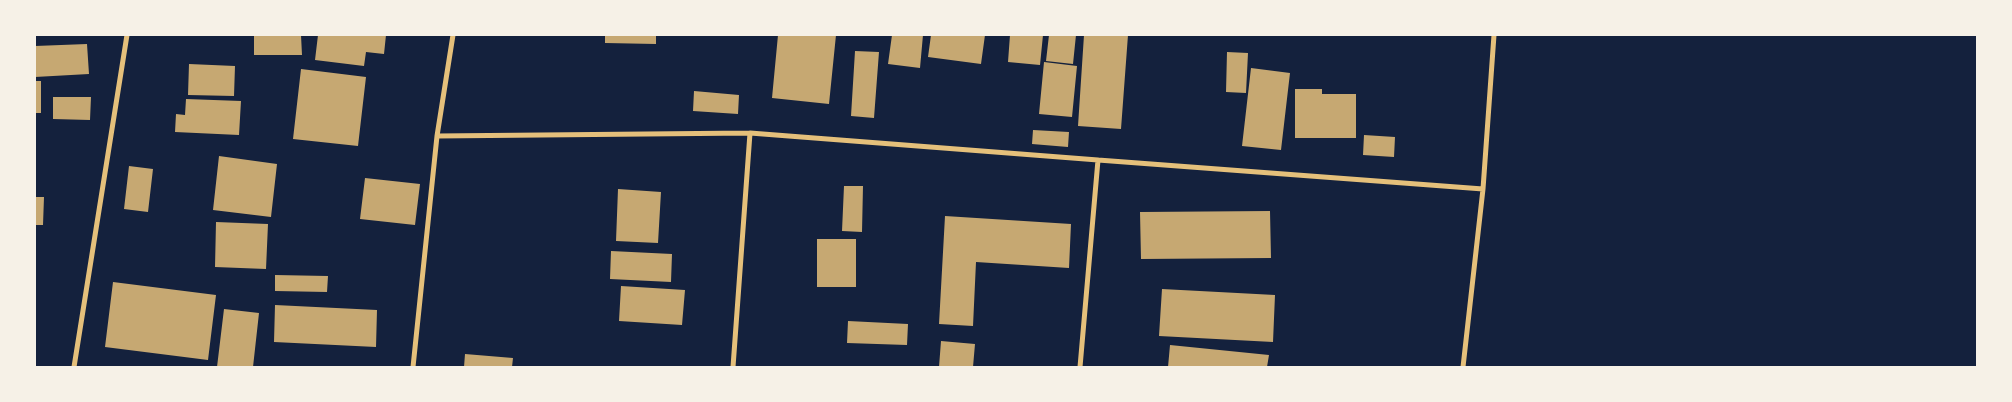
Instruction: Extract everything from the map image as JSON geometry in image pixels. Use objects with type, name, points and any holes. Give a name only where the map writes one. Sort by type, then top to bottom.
[{"type":"street","points":[[74,367],[127,35]]},
{"type":"street","points":[[413,367],[437,136],[453,35]]},
{"type":"street","points":[[1463,367],[1483,189],[1494,35]]},
{"type":"street","points":[[437,136],[750,133],[1483,189]]},
{"type":"street","points":[[733,367],[750,133]]},
{"type":"street","points":[[1080,367],[1098,160]]},
{"type":"building","points":[[254,35],[301,35],[302,55],[254,55]]},
{"type":"building","points":[[318,35],[386,35],[384,54],[366,52],[364,66],[315,60]]},
{"type":"building","points":[[605,35],[656,35],[656,44],[605,43]]},
{"type":"building","points":[[778,35],[836,35],[829,104],[772,98]]},
{"type":"building","points":[[892,35],[923,35],[920,68],[888,64]]},
{"type":"building","points":[[931,35],[985,35],[981,64],[928,57]]},
{"type":"building","points":[[1010,35],[1043,35],[1040,65],[1008,62]]},
{"type":"building","points":[[1049,35],[1076,35],[1073,64],[1046,61]]},
{"type":"building","points":[[1084,35],[1128,35],[1121,129],[1078,126]]},
{"type":"building","points":[[87,44],[89,74],[35,77],[35,46]]},
{"type":"building","points":[[855,51],[879,52],[874,118],[851,116]]},
{"type":"building","points":[[1227,52],[1248,53],[1246,93],[1226,92]]},
{"type":"building","points":[[1044,62],[1077,66],[1072,117],[1039,114]]},
{"type":"building","points":[[189,64],[235,66],[234,96],[188,95]]},
{"type":"building","points":[[1251,68],[1290,73],[1281,150],[1242,146]]},
{"type":"building","points":[[301,69],[366,77],[358,146],[293,139]]},
{"type":"building","points":[[35,81],[41,81],[41,113],[35,113]]},
{"type":"building","points":[[1295,89],[1322,89],[1322,94],[1356,94],[1356,138],[1295,138]]},
{"type":"building","points":[[694,91],[739,95],[738,114],[693,111]]},
{"type":"building","points":[[53,97],[91,97],[90,120],[53,119]]},
{"type":"building","points":[[186,99],[241,101],[239,135],[175,132],[176,114],[185,115]]},
{"type":"building","points":[[1033,130],[1069,132],[1068,147],[1032,144]]},
{"type":"building","points":[[1364,135],[1395,137],[1394,157],[1363,155]]},
{"type":"building","points":[[219,156],[277,164],[271,217],[213,210]]},
{"type":"building","points":[[129,166],[153,169],[148,212],[124,209]]},
{"type":"building","points":[[365,178],[420,184],[415,225],[360,219]]},
{"type":"building","points":[[844,186],[863,186],[862,232],[842,231]]},
{"type":"building","points":[[618,189],[661,192],[658,243],[616,241]]},
{"type":"building","points":[[35,197],[44,197],[43,225],[35,225]]},
{"type":"building","points":[[1270,211],[1271,258],[1141,259],[1140,212]]},
{"type":"building","points":[[945,216],[1071,224],[1069,268],[976,262],[973,326],[939,324]]},
{"type":"building","points":[[216,222],[268,224],[266,269],[215,267]]},
{"type":"building","points":[[817,239],[856,239],[856,287],[817,287]]},
{"type":"building","points":[[611,251],[672,254],[671,282],[610,279]]},
{"type":"building","points":[[275,275],[328,276],[327,292],[275,291]]},
{"type":"building","points":[[113,282],[216,295],[208,360],[105,347]]},
{"type":"building","points":[[621,286],[685,290],[682,325],[619,321]]},
{"type":"building","points":[[1162,289],[1275,295],[1273,342],[1159,336]]},
{"type":"building","points":[[275,305],[377,310],[376,347],[274,342]]},
{"type":"building","points":[[224,309],[259,313],[253,367],[217,367]]},
{"type":"building","points":[[848,321],[908,324],[907,345],[847,343]]},
{"type":"building","points":[[941,341],[975,344],[973,367],[939,367]]},
{"type":"building","points":[[1170,345],[1269,355],[1267,367],[1168,367]]},
{"type":"building","points":[[465,354],[513,358],[512,367],[464,367]]}]
